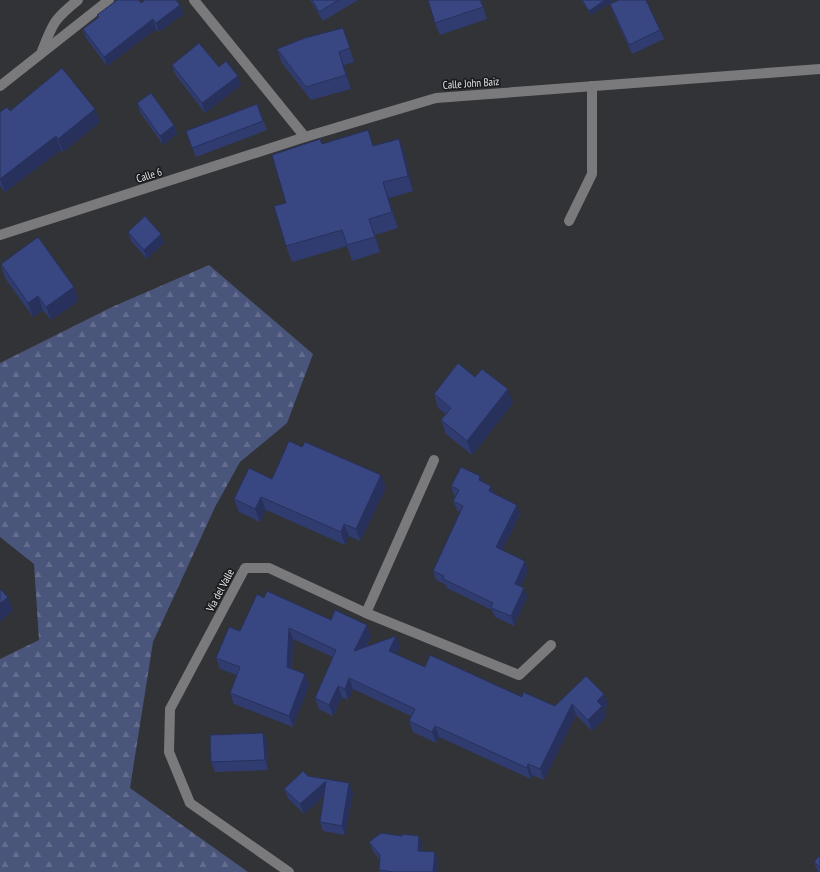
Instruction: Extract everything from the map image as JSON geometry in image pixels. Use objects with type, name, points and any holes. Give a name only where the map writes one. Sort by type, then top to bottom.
[{"type":"street","points":[[42,51],[52,24],[61,13],[78,0]]},
{"type":"street","points":[[0,86],[42,51],[68,34],[109,0]]},
{"type":"street","points":[[194,0],[305,137]]},
{"type":"street","name":"Calle John Baiz","points":[[305,137],[436,98],[820,69]]},
{"type":"street","points":[[569,221],[592,174],[592,86]]},
{"type":"street","name":"Calle 6","points":[[0,235],[305,137]]},
{"type":"street","points":[[366,613],[434,460]]},
{"type":"street","name":"Vía del Valle","points":[[289,872],[190,803],[169,752],[170,709],[245,568],[269,568],[366,613],[519,675],[551,645]]},
{"type":"green space","points":[[209,265],[313,354],[287,423],[240,462],[215,507],[153,642],[130,788],[248,872],[0,872],[0,659],[39,640],[34,564],[0,537],[0,363],[112,307]]},
{"type":"building","points":[[117,0],[139,0],[141,3],[145,0],[176,0],[180,5],[156,23],[153,19],[104,57],[83,29],[99,17],[97,15]]},
{"type":"building","points":[[312,0],[339,0],[319,12]]},
{"type":"building","points":[[428,0],[480,0],[483,7],[435,23]]},
{"type":"building","points":[[582,0],[605,0],[589,11]]},
{"type":"building","points":[[619,0],[646,0],[660,30],[629,45],[610,4]]},
{"type":"building","points":[[343,28],[350,48],[339,52],[346,75],[306,87],[277,49],[305,38]]},
{"type":"building","points":[[199,43],[219,67],[226,61],[238,76],[202,103],[172,65]]},
{"type":"building","points":[[62,68],[95,109],[58,139],[56,136],[0,179],[0,112],[7,107],[10,111]]},
{"type":"building","points":[[151,93],[174,125],[160,136],[137,103]]},
{"type":"building","points":[[257,104],[263,121],[192,148],[186,131]]},
{"type":"building","points":[[368,130],[373,146],[399,139],[408,176],[383,182],[392,212],[369,219],[375,237],[347,245],[342,230],[286,246],[274,206],[286,203],[272,155],[320,139],[322,144]]},
{"type":"building","points":[[145,216],[161,234],[144,250],[128,232]]},
{"type":"building","points":[[38,237],[74,287],[46,307],[38,296],[28,303],[1,264]]},
{"type":"building","points":[[458,363],[475,377],[482,369],[508,389],[467,441],[441,420],[451,408],[434,394]]},
{"type":"building","points":[[289,441],[302,447],[305,442],[381,475],[356,529],[344,524],[341,532],[261,497],[255,509],[234,499],[249,468],[272,479]]},
{"type":"building","points":[[461,467],[480,476],[479,480],[491,486],[489,491],[517,505],[496,547],[525,561],[515,584],[524,588],[511,616],[491,608],[493,603],[443,579],[444,576],[433,571],[463,506],[453,501],[459,490],[451,486]]},
{"type":"building","points":[[0,589],[8,597],[0,604]]},
{"type":"building","points":[[267,591],[331,620],[335,610],[367,625],[354,651],[396,636],[389,651],[425,667],[430,655],[522,697],[523,692],[555,706],[586,676],[604,694],[597,701],[602,706],[588,720],[572,704],[540,769],[528,764],[527,768],[435,726],[432,732],[409,721],[415,709],[349,678],[345,689],[338,686],[329,705],[315,698],[336,650],[289,628],[287,667],[305,674],[289,716],[230,693],[240,667],[216,658],[229,627],[240,631],[257,594],[264,598]]},
{"type":"building","points":[[263,733],[265,760],[211,762],[210,735]]},
{"type":"building","points":[[303,771],[308,776],[349,783],[342,826],[320,822],[326,781],[300,804],[284,789]]},
{"type":"building","points":[[381,833],[402,836],[402,834],[419,836],[418,851],[435,852],[433,872],[394,872],[379,870],[380,855],[369,842]]},
{"type":"building","points":[[820,855],[820,867],[814,862]]}]
